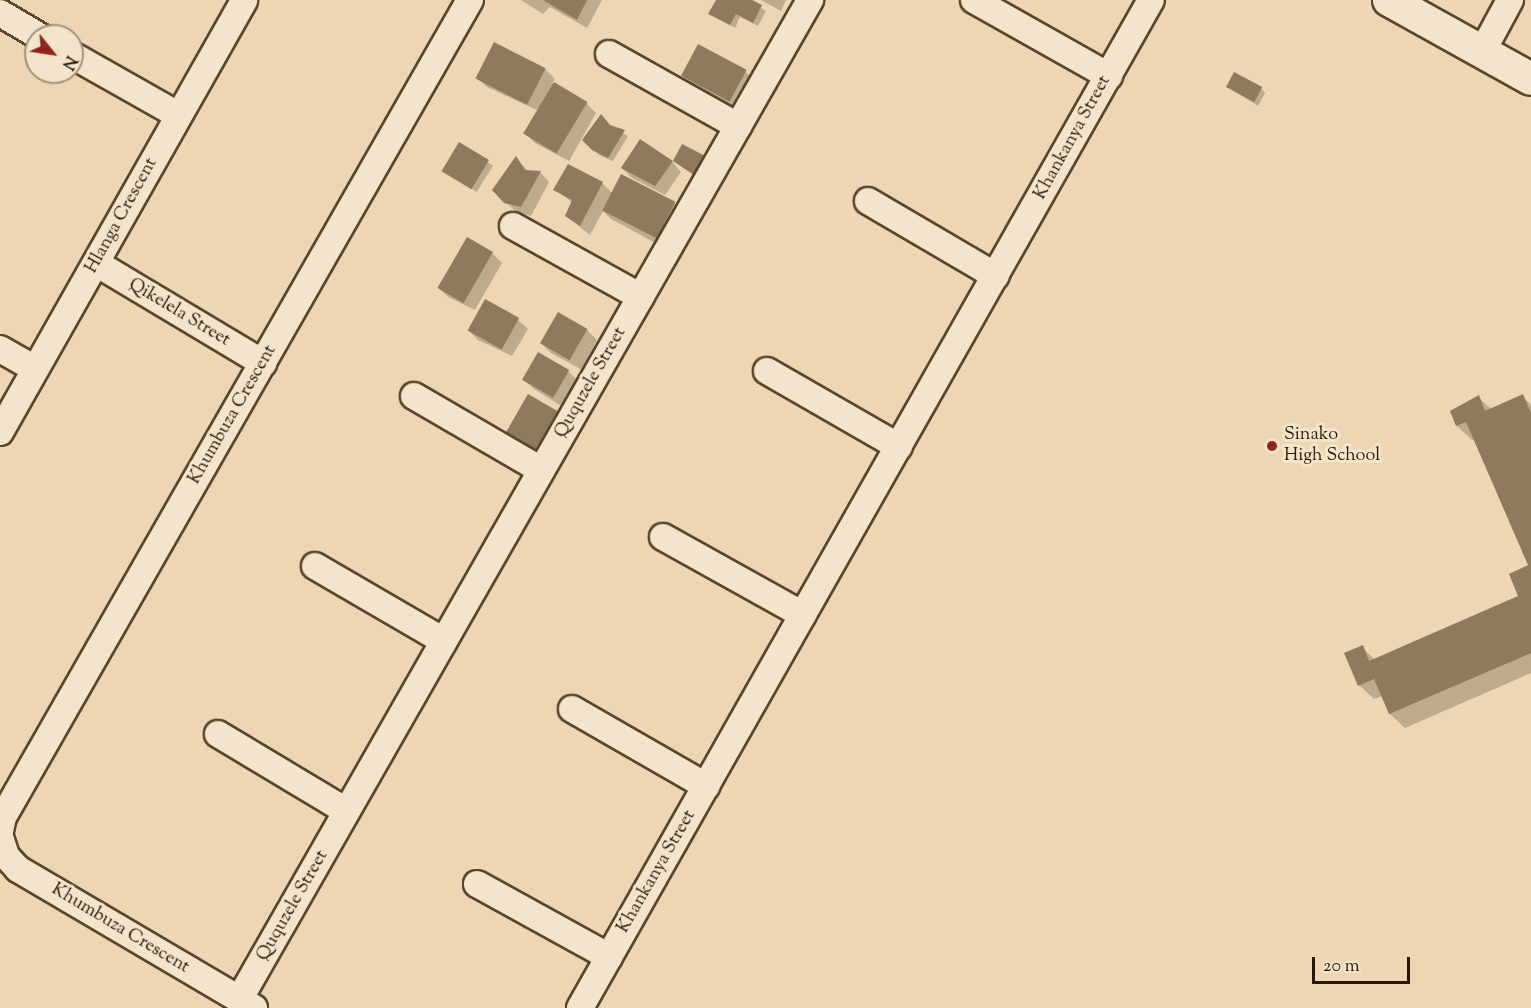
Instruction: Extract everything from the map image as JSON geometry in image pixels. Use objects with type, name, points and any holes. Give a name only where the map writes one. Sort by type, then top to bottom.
[{"type":"street","points":[[6,0],[0,13],[24,27]]},
{"type":"street","name":"Hlanga Crescent","points":[[0,432],[244,0]]},
{"type":"street","name":"Khumbuza Crescent","points":[[0,831],[3,817],[470,0]]},
{"type":"street","name":"Ququzele Street","points":[[246,1004],[346,812],[810,0]]},
{"type":"street","points":[[974,0],[1108,75]]},
{"type":"street","name":"Khankanya Street","points":[[580,1008],[1151,0]]},
{"type":"street","points":[[1389,0],[1531,79]]},
{"type":"street","points":[[1482,52],[1510,0]]},
{"type":"street","points":[[609,54],[738,126]]},
{"type":"street","points":[[84,62],[178,115]]},
{"type":"street","points":[[868,201],[996,276]]},
{"type":"street","points":[[513,226],[640,297]]},
{"type":"street","name":"Qikelela Street","points":[[96,263],[263,363]]},
{"type":"street","points":[[0,349],[35,369]]},
{"type":"street","points":[[767,370],[898,447]]},
{"type":"street","points":[[414,396],[541,470]]},
{"type":"street","points":[[663,537],[803,615]]},
{"type":"street","points":[[315,566],[444,641]]},
{"type":"street","points":[[572,709],[706,786]]},
{"type":"street","points":[[218,734],[346,812]]},
{"type":"street","name":"Khumbuza Crescent","points":[[0,837],[6,856],[18,869],[246,1004]]},
{"type":"street","points":[[477,884],[609,957]]},
{"type":"building","points":[[543,0],[587,0],[577,20]]},
{"type":"building","points":[[716,0],[752,0],[762,5],[753,23],[736,14],[730,25],[708,14]]},
{"type":"building","points":[[494,42],[546,68],[527,105],[475,79]]},
{"type":"building","points":[[698,44],[747,70],[730,102],[681,76]]},
{"type":"building","points":[[1234,72],[1262,87],[1254,102],[1226,87]]},
{"type":"building","points":[[554,82],[587,102],[557,154],[523,133]]},
{"type":"building","points":[[601,114],[610,125],[625,130],[608,158],[592,150],[582,140]]},
{"type":"building","points":[[640,139],[673,161],[655,186],[621,168]]},
{"type":"building","points":[[459,142],[489,160],[471,189],[441,171]]},
{"type":"building","points":[[682,144],[707,157],[697,177],[673,161]]},
{"type":"building","points":[[516,156],[525,170],[541,171],[521,207],[504,203],[492,190]]},
{"type":"building","points":[[568,164],[603,182],[580,226],[565,216],[572,200],[553,190]]},
{"type":"building","points":[[621,174],[675,202],[657,238],[602,211]]},
{"type":"building","points":[[467,237],[493,252],[463,303],[438,288]]},
{"type":"building","points":[[485,299],[519,318],[502,349],[468,330]]},
{"type":"building","points":[[558,312],[587,329],[569,360],[540,343]]},
{"type":"building","points":[[538,352],[569,370],[553,398],[522,380]]},
{"type":"building","points":[[528,394],[557,411],[534,452],[504,435]]},
{"type":"building","points":[[1523,394],[1531,413],[1531,653],[1389,714],[1374,679],[1358,686],[1344,653],[1363,645],[1369,661],[1518,596],[1509,574],[1528,565],[1466,422],[1456,426],[1450,411],[1479,395],[1485,411]]},
{"type":"place","name":"Sinako High School","points":[[1272,446]]}]
